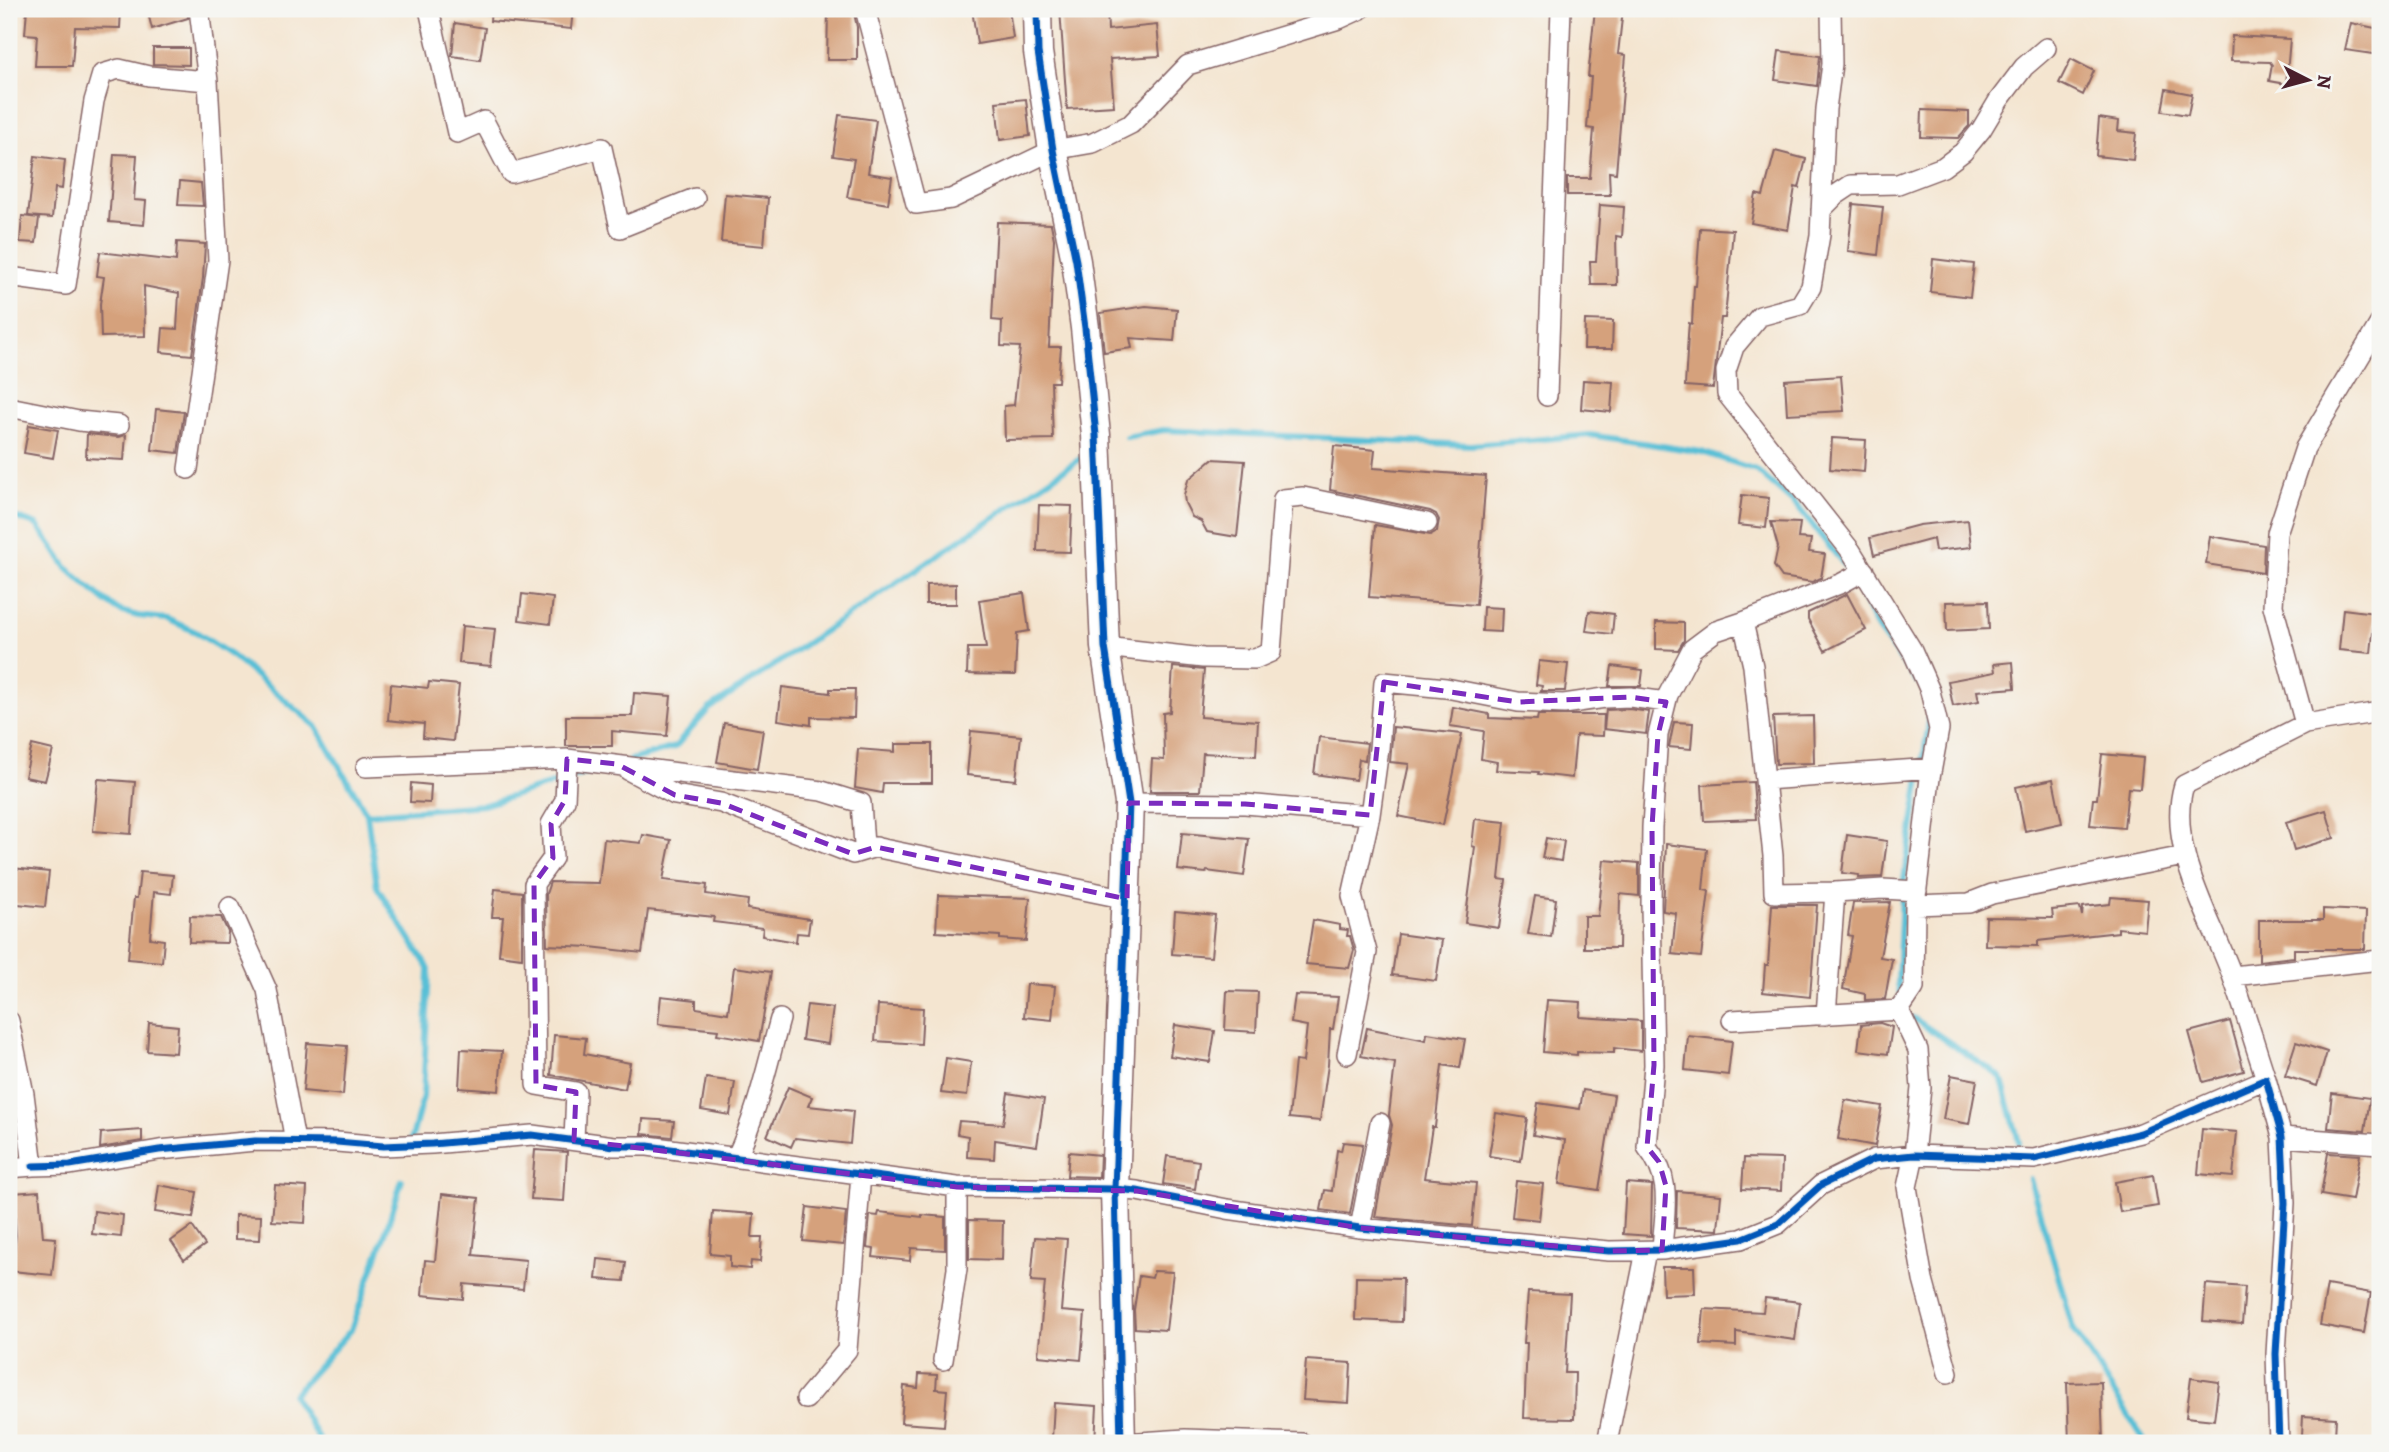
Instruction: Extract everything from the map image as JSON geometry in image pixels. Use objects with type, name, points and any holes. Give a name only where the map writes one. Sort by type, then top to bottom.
[{"type":"street","points":[[188,469],[218,260],[208,81],[199,9]]},
{"type":"street","points":[[429,9],[457,133],[484,121],[511,173],[602,148],[620,228],[695,198]]},
{"type":"street","points":[[865,9],[916,204],[951,199],[1053,150],[1093,143],[1130,124],[1188,65],[1339,19],[1361,9]]},
{"type":"street","points":[[1037,9],[1038,52],[1053,150],[1076,261],[1095,422],[1105,647],[1129,803],[1115,1189],[1123,1443],[1185,1440],[1302,1443]]},
{"type":"street","points":[[1547,396],[1561,9]]},
{"type":"street","points":[[1831,9],[1832,64],[1826,109],[1820,235],[1811,287],[1800,305],[1760,316],[1734,346],[1726,371],[1727,394],[1851,551],[1854,576],[1912,650],[1930,691],[1939,729],[1925,768],[1916,898],[1914,988],[1899,1010]]},
{"type":"street","points":[[1821,210],[1836,195],[1851,186],[1898,184],[1943,167],[1963,152],[2024,67],[2046,48]]},
{"type":"street","points":[[9,277],[66,285],[94,101],[102,74],[119,69],[149,76],[208,81]]},
{"type":"street","points":[[2305,724],[2273,606],[2277,533],[2305,448],[2380,323]]},
{"type":"street","points":[[9,407],[79,421],[120,425]]},
{"type":"street","points":[[1105,647],[1203,659],[1255,659],[1271,652],[1283,499],[1303,497],[1427,523]]},
{"type":"street","points":[[1606,1443],[1654,1250],[1666,1186],[1659,1162],[1647,1147],[1654,1065],[1652,827],[1658,736],[1668,695],[1692,649],[1716,631],[1854,576]]},
{"type":"street","points":[[1743,622],[1753,666],[1774,893],[1883,889],[1916,898],[1969,903],[1992,894],[2184,856]]},
{"type":"street","points":[[1347,1054],[1367,953],[1352,896],[1370,816],[1384,682],[1446,688],[1518,702],[1564,704],[1630,696],[1666,702]]},
{"type":"street","points":[[2279,1443],[2276,1354],[2285,1203],[2282,1137],[2232,976],[2184,856],[2179,802],[2184,785],[2305,724],[2380,712]]},
{"type":"street","points":[[366,767],[567,759],[822,791],[861,803],[864,845],[1127,899]]},
{"type":"street","points":[[567,759],[565,800],[551,824],[553,858],[534,884],[536,1085],[576,1092],[574,1140]]},
{"type":"street","points":[[617,764],[675,795],[721,803],[853,854],[876,847]]},
{"type":"street","points":[[1765,780],[1925,768]]},
{"type":"street","points":[[1129,803],[1245,804],[1370,816]]},
{"type":"street","points":[[1826,1015],[1835,892]]},
{"type":"street","points":[[230,907],[267,990],[295,1141]]},
{"type":"street","points":[[2232,976],[2380,960]]},
{"type":"street","points":[[1732,1020],[1899,1010]]},
{"type":"street","points":[[1899,1010],[1918,1050],[1920,1088],[1914,1155],[1907,1186],[1923,1280],[1948,1374]]},
{"type":"street","points":[[736,1158],[748,1134],[780,1019]]},
{"type":"street","points":[[9,1021],[24,1094],[33,1166]]},
{"type":"street","points":[[9,1168],[70,1165],[159,1150],[241,1142],[295,1141],[383,1146],[532,1135],[614,1146],[648,1146],[957,1187],[1115,1189],[1227,1209],[1360,1228],[1609,1251],[1654,1250],[1741,1239],[1778,1224],[1821,1185],[1874,1159],[1914,1155],[2034,1159],[2141,1133],[2266,1079]]},
{"type":"street","points":[[1360,1228],[1380,1123]]},
{"type":"street","points":[[2282,1137],[2380,1144]]},
{"type":"street","points":[[806,1399],[847,1350],[862,1174]]},
{"type":"street","points":[[943,1360],[957,1269],[957,1187]]},
{"type":"highlighted area","points":[[1384,682],[1518,702],[1630,697],[1666,702],[1658,735],[1652,827],[1654,1065],[1647,1147],[1659,1162],[1666,1186],[1662,1250],[1609,1251],[1360,1228],[1137,1191],[957,1187],[574,1140],[576,1092],[536,1085],[534,884],[553,858],[551,824],[565,800],[567,759],[617,764],[675,795],[721,803],[853,854],[876,847],[1127,899],[1129,803],[1245,804],[1370,815]]},
{"type":"building","points":[[27,9],[121,9],[120,28],[75,27],[72,66],[35,66],[37,35],[25,34]]},
{"type":"building","points":[[147,9],[187,9],[188,18],[152,29]]},
{"type":"building","points":[[491,9],[573,9],[571,29],[490,21]]},
{"type":"building","points":[[828,9],[853,9],[857,27],[857,60],[827,60]]},
{"type":"building","points":[[972,9],[1009,9],[1013,38],[977,44]]},
{"type":"building","points":[[1060,9],[1107,9],[1108,30],[1157,25],[1160,56],[1110,59],[1114,106],[1067,109]]},
{"type":"building","points":[[1595,9],[1623,9],[1618,54],[1626,55],[1616,173],[1609,172],[1610,195],[1567,195],[1567,178],[1590,178],[1594,129],[1587,128],[1591,77],[1588,77]]},
{"type":"building","points":[[455,23],[485,28],[480,60],[452,56]]},
{"type":"building","points":[[2351,23],[2380,29],[2380,55],[2345,50]]},
{"type":"building","points":[[2232,36],[2290,39],[2286,84],[2269,81],[2272,65],[2270,62],[2231,61]]},
{"type":"building","points":[[153,48],[189,48],[189,65],[153,64]]},
{"type":"building","points":[[1779,51],[1820,56],[1817,86],[1775,80]]},
{"type":"building","points":[[2071,59],[2094,71],[2083,95],[2059,83]]},
{"type":"building","points":[[2166,89],[2192,94],[2188,115],[2162,111]]},
{"type":"building","points":[[1026,99],[1030,136],[1000,140],[996,102]]},
{"type":"building","points":[[1922,110],[1969,112],[1969,126],[1958,138],[1921,137]]},
{"type":"building","points":[[839,115],[876,120],[868,173],[892,177],[888,204],[847,197],[854,159],[833,156]]},
{"type":"building","points":[[2099,118],[2119,121],[2118,131],[2136,133],[2133,160],[2096,156]]},
{"type":"building","points":[[1775,151],[1806,159],[1799,188],[1795,187],[1788,230],[1751,223],[1756,194],[1763,196]]},
{"type":"building","points":[[114,154],[137,155],[134,200],[146,201],[144,225],[109,222]]},
{"type":"building","points":[[35,156],[65,160],[62,189],[55,188],[52,218],[28,216]]},
{"type":"building","points":[[180,181],[201,183],[203,206],[178,205]]},
{"type":"building","points":[[725,194],[768,198],[764,246],[721,242]]},
{"type":"building","points":[[1853,204],[1883,207],[1878,255],[1848,251]]},
{"type":"building","points":[[1600,205],[1624,207],[1622,237],[1616,236],[1617,285],[1591,285],[1590,261],[1596,261]]},
{"type":"building","points":[[22,216],[39,218],[36,243],[20,242]]},
{"type":"building","points":[[997,222],[1051,224],[1054,239],[1049,347],[1061,347],[1058,382],[1051,382],[1053,439],[1005,440],[1004,406],[1014,405],[1020,347],[1001,346],[1002,321],[992,320]]},
{"type":"building","points":[[1700,228],[1733,230],[1725,318],[1721,318],[1713,388],[1685,386]]},
{"type":"building","points":[[177,242],[205,244],[192,355],[161,352],[163,328],[177,329],[179,293],[144,286],[145,336],[101,337],[100,304],[104,277],[97,276],[100,252],[176,261]]},
{"type":"building","points":[[1933,259],[1974,264],[1970,297],[1930,292]]},
{"type":"building","points":[[1146,306],[1177,309],[1174,341],[1130,338],[1132,348],[1104,352],[1100,313]]},
{"type":"building","points":[[1585,320],[1613,321],[1612,349],[1584,349]]},
{"type":"building","points":[[1841,376],[1844,411],[1787,414],[1785,380]]},
{"type":"building","points":[[1583,380],[1613,382],[1611,412],[1581,409]]},
{"type":"building","points":[[156,409],[184,412],[178,453],[152,450]]},
{"type":"building","points":[[29,425],[58,430],[53,458],[24,453]]},
{"type":"building","points":[[87,434],[118,437],[126,435],[124,460],[86,458]]},
{"type":"building","points":[[1832,438],[1866,440],[1864,472],[1830,469]]},
{"type":"building","points":[[1334,446],[1375,450],[1373,468],[1486,476],[1476,605],[1369,597],[1375,525],[1430,535],[1437,531],[1439,520],[1436,514],[1430,511],[1330,490]]},
{"type":"building","points":[[1212,459],[1245,461],[1237,537],[1207,532],[1201,521],[1192,517],[1185,503],[1188,480]]},
{"type":"building","points":[[1742,495],[1769,498],[1766,528],[1738,525]]},
{"type":"building","points":[[1039,505],[1072,506],[1070,552],[1037,551]]},
{"type":"building","points":[[1968,520],[1971,547],[1935,551],[1933,539],[1874,555],[1870,538],[1919,525]]},
{"type":"building","points":[[1771,522],[1800,523],[1798,538],[1811,539],[1809,552],[1825,554],[1821,578],[1812,582],[1782,577],[1774,566],[1778,547]]},
{"type":"building","points":[[2210,536],[2264,545],[2263,573],[2206,564]]},
{"type":"building","points":[[956,584],[956,604],[926,604],[926,585]]},
{"type":"building","points":[[1024,593],[1029,631],[1017,633],[1015,675],[967,674],[968,648],[986,648],[979,600]]},
{"type":"building","points":[[522,594],[553,598],[550,624],[519,620]]},
{"type":"building","points":[[1847,594],[1866,630],[1825,651],[1808,619],[1808,613]]},
{"type":"building","points":[[1988,601],[1989,629],[1947,631],[1946,602]]},
{"type":"building","points":[[1483,607],[1502,608],[1501,632],[1482,631]]},
{"type":"building","points":[[2343,609],[2375,613],[2371,653],[2339,650]]},
{"type":"building","points":[[1589,611],[1614,614],[1612,634],[1586,631]]},
{"type":"building","points":[[1656,622],[1684,623],[1684,640],[1678,650],[1656,649]]},
{"type":"building","points":[[462,626],[495,629],[491,666],[459,663]]},
{"type":"building","points":[[1539,661],[1568,664],[1565,691],[1541,691],[1542,686],[1536,685]]},
{"type":"building","points":[[2013,662],[2015,688],[1977,691],[1979,701],[1953,706],[1948,681],[1995,672],[1994,664]]},
{"type":"building","points":[[1612,666],[1643,670],[1641,686],[1609,686]]},
{"type":"building","points":[[1173,667],[1204,670],[1200,717],[1258,721],[1256,756],[1203,753],[1200,791],[1150,791],[1152,759],[1164,760],[1163,713],[1170,712]]},
{"type":"building","points":[[429,682],[459,685],[453,741],[423,738],[424,724],[388,720],[391,684],[428,688]]},
{"type":"building","points":[[782,687],[830,693],[830,689],[855,689],[854,718],[811,717],[811,725],[778,720]]},
{"type":"building","points":[[634,693],[671,696],[667,736],[612,731],[612,746],[566,746],[566,716],[632,716]]},
{"type":"building","points":[[1453,707],[1489,714],[1489,718],[1537,720],[1538,715],[1604,715],[1603,736],[1576,735],[1572,778],[1538,774],[1539,772],[1496,770],[1497,762],[1481,759],[1484,731],[1450,726]]},
{"type":"building","points":[[1606,710],[1649,712],[1646,734],[1604,729]]},
{"type":"building","points":[[1813,716],[1814,763],[1776,764],[1773,717]]},
{"type":"building","points":[[1674,722],[1693,723],[1691,749],[1669,747]]},
{"type":"building","points":[[724,723],[763,730],[757,769],[717,762]]},
{"type":"building","points":[[1393,727],[1462,734],[1443,825],[1398,816],[1409,764],[1390,762]]},
{"type":"building","points":[[971,731],[1021,736],[1016,780],[967,775]]},
{"type":"building","points":[[1319,737],[1367,743],[1365,760],[1359,759],[1356,780],[1314,774]]},
{"type":"building","points":[[895,744],[932,744],[932,783],[883,783],[882,793],[855,788],[858,749],[895,752]]},
{"type":"building","points":[[32,745],[53,750],[45,781],[25,777]]},
{"type":"building","points":[[2102,754],[2143,758],[2140,789],[2128,788],[2124,828],[2090,825],[2093,799],[2097,799]]},
{"type":"building","points":[[98,779],[135,782],[131,834],[93,831]]},
{"type":"building","points":[[2053,779],[2062,823],[2025,831],[2016,787]]},
{"type":"building","points":[[1753,782],[1756,819],[1704,821],[1702,785]]},
{"type":"building","points":[[411,783],[431,785],[430,803],[410,802]]},
{"type":"building","points":[[2326,810],[2334,838],[2294,850],[2286,822]]},
{"type":"building","points":[[1475,819],[1505,822],[1499,879],[1506,880],[1499,928],[1465,923],[1475,847],[1472,846]]},
{"type":"building","points":[[1182,833],[1249,839],[1244,876],[1178,870]]},
{"type":"building","points":[[643,835],[671,840],[663,880],[707,885],[706,894],[748,900],[747,909],[810,919],[808,934],[797,933],[796,942],[762,936],[763,928],[713,922],[714,917],[648,910],[642,953],[547,945],[546,894],[550,882],[599,883],[604,839],[641,843]]},
{"type":"building","points":[[1847,835],[1887,841],[1882,877],[1858,878],[1859,875],[1842,873]]},
{"type":"building","points":[[1546,838],[1564,841],[1561,861],[1542,858]]},
{"type":"building","points":[[1666,844],[1707,849],[1703,890],[1709,891],[1701,957],[1672,954],[1676,913],[1663,911]]},
{"type":"building","points":[[1604,860],[1639,863],[1639,896],[1620,894],[1619,948],[1584,948],[1584,916],[1598,916]]},
{"type":"building","points":[[12,868],[49,872],[45,907],[9,903]]},
{"type":"building","points":[[140,872],[173,875],[171,894],[154,892],[150,938],[164,940],[162,962],[128,959],[134,898],[137,898]]},
{"type":"building","points":[[495,889],[522,892],[522,958],[499,955],[503,917],[492,917]]},
{"type":"building","points":[[938,895],[1030,898],[1026,941],[1000,939],[1000,936],[936,932]]},
{"type":"building","points":[[1535,896],[1556,899],[1551,937],[1528,934]]},
{"type":"building","points":[[2111,897],[2148,900],[2145,931],[2118,928],[2118,932],[2038,941],[2038,946],[1985,945],[1986,917],[2053,918],[2052,910],[2080,907],[2082,916],[2083,907],[2110,904]]},
{"type":"building","points":[[1890,902],[1880,957],[1892,959],[1885,999],[1865,1000],[1865,994],[1843,989],[1852,936],[1848,935],[1853,903]]},
{"type":"building","points":[[1772,905],[1817,905],[1810,997],[1763,992],[1765,965],[1768,965]]},
{"type":"building","points":[[2323,909],[2366,911],[2365,949],[2294,949],[2294,957],[2259,961],[2259,920],[2323,920]]},
{"type":"building","points":[[1175,911],[1215,915],[1211,957],[1172,954]]},
{"type":"building","points":[[190,916],[221,917],[228,932],[227,943],[189,942]]},
{"type":"building","points":[[1313,920],[1340,925],[1340,929],[1348,930],[1347,936],[1350,936],[1354,950],[1349,968],[1306,964]]},
{"type":"building","points":[[1398,934],[1442,940],[1436,981],[1392,975]]},
{"type":"building","points":[[734,967],[771,972],[759,1041],[717,1034],[718,1030],[658,1024],[661,996],[696,1000],[696,1008],[728,1013]]},
{"type":"building","points":[[1027,984],[1055,986],[1052,1020],[1024,1017]]},
{"type":"building","points":[[1227,991],[1258,992],[1256,1032],[1225,1030]]},
{"type":"building","points":[[1295,995],[1338,997],[1333,1029],[1330,1029],[1320,1121],[1289,1118],[1295,1061],[1303,1062],[1307,1026],[1291,1023]]},
{"type":"building","points":[[1547,1000],[1581,1002],[1580,1017],[1641,1021],[1641,1051],[1614,1048],[1614,1053],[1577,1052],[1577,1055],[1543,1052]]},
{"type":"building","points":[[807,1005],[833,1008],[828,1044],[802,1040]]},
{"type":"building","points":[[878,1005],[923,1008],[921,1044],[875,1041]]},
{"type":"building","points":[[2230,1021],[2244,1071],[2203,1082],[2189,1032]]},
{"type":"building","points":[[149,1023],[178,1026],[176,1053],[147,1051]]},
{"type":"building","points":[[1880,1023],[1892,1027],[1888,1054],[1858,1050],[1861,1025]]},
{"type":"building","points":[[1175,1025],[1215,1031],[1210,1062],[1170,1056]]},
{"type":"building","points":[[1367,1028],[1426,1040],[1427,1033],[1465,1039],[1460,1068],[1442,1065],[1435,1127],[1432,1127],[1424,1178],[1476,1183],[1472,1226],[1375,1217],[1392,1125],[1389,1115],[1395,1063],[1361,1056]]},
{"type":"building","points":[[554,1035],[586,1038],[584,1054],[630,1063],[625,1089],[551,1075]]},
{"type":"building","points":[[1688,1036],[1732,1041],[1728,1075],[1685,1070]]},
{"type":"building","points":[[2296,1042],[2327,1052],[2317,1086],[2285,1076]]},
{"type":"building","points":[[307,1043],[347,1046],[343,1095],[303,1091]]},
{"type":"building","points":[[461,1049],[502,1051],[499,1091],[459,1088]]},
{"type":"building","points":[[946,1058],[971,1062],[967,1096],[941,1093]]},
{"type":"building","points":[[1951,1075],[1977,1080],[1969,1124],[1943,1119]]},
{"type":"building","points":[[706,1078],[735,1082],[730,1115],[701,1110]]},
{"type":"building","points":[[788,1087],[812,1097],[808,1106],[853,1111],[850,1144],[795,1138],[791,1147],[767,1136]]},
{"type":"building","points":[[1583,1090],[1614,1095],[1599,1190],[1559,1184],[1565,1140],[1533,1135],[1538,1103],[1580,1109]]},
{"type":"building","points":[[1008,1093],[1044,1099],[1037,1146],[995,1140],[994,1159],[967,1157],[968,1136],[957,1134],[959,1121],[1003,1124]]},
{"type":"building","points":[[2332,1093],[2370,1098],[2365,1131],[2328,1128]]},
{"type":"building","points":[[1845,1100],[1882,1106],[1875,1146],[1838,1139]]},
{"type":"building","points":[[1496,1113],[1527,1118],[1521,1161],[1489,1156]]},
{"type":"building","points":[[643,1119],[674,1121],[672,1137],[642,1134]]},
{"type":"building","points":[[2202,1129],[2237,1132],[2233,1177],[2198,1174]]},
{"type":"building","points":[[142,1130],[142,1141],[100,1148],[101,1133]]},
{"type":"building","points":[[1343,1142],[1363,1144],[1350,1214],[1321,1210],[1325,1190],[1332,1191],[1337,1150],[1341,1151]]},
{"type":"building","points":[[535,1150],[567,1152],[564,1201],[531,1199]]},
{"type":"building","points":[[1069,1152],[1100,1155],[1099,1177],[1067,1176]]},
{"type":"building","points":[[2328,1153],[2360,1155],[2352,1200],[2321,1195]]},
{"type":"building","points":[[1167,1156],[1199,1161],[1195,1189],[1163,1184]]},
{"type":"building","points":[[1744,1158],[1782,1159],[1781,1191],[1742,1189]]},
{"type":"building","points":[[2153,1175],[2158,1206],[2120,1212],[2115,1182]]},
{"type":"building","points":[[1516,1181],[1543,1184],[1539,1220],[1512,1217]]},
{"type":"building","points":[[1626,1183],[1652,1185],[1651,1236],[1623,1234]]},
{"type":"building","points":[[159,1185],[197,1192],[193,1218],[155,1212]]},
{"type":"building","points":[[275,1185],[307,1187],[305,1223],[272,1221]]},
{"type":"building","points":[[39,1191],[43,1237],[56,1238],[52,1275],[12,1271],[16,1235],[13,1193]]},
{"type":"building","points":[[1677,1191],[1721,1195],[1718,1230],[1676,1228]]},
{"type":"building","points":[[442,1194],[479,1198],[473,1255],[526,1260],[523,1289],[464,1284],[463,1299],[422,1295],[425,1260],[435,1261]]},
{"type":"building","points":[[807,1207],[846,1212],[843,1245],[803,1241]]},
{"type":"building","points":[[94,1211],[123,1215],[121,1237],[92,1234]]},
{"type":"building","points":[[713,1211],[754,1214],[752,1237],[762,1237],[760,1262],[751,1261],[750,1269],[730,1267],[730,1256],[710,1254]]},
{"type":"building","points":[[879,1212],[945,1217],[945,1250],[911,1248],[910,1261],[873,1257],[874,1249],[867,1248],[870,1215],[878,1216]]},
{"type":"building","points":[[235,1215],[261,1216],[260,1240],[235,1239]]},
{"type":"building","points":[[969,1220],[1003,1221],[1002,1260],[969,1259]]},
{"type":"building","points":[[192,1226],[205,1245],[184,1260],[171,1241]]},
{"type":"building","points":[[1035,1237],[1067,1239],[1061,1311],[1085,1313],[1081,1360],[1038,1356],[1045,1282],[1031,1281]]},
{"type":"building","points":[[598,1259],[626,1262],[624,1281],[596,1279]]},
{"type":"building","points":[[1662,1267],[1694,1267],[1695,1294],[1663,1295]]},
{"type":"building","points":[[1154,1271],[1173,1272],[1166,1330],[1135,1328],[1134,1310],[1139,1276],[1152,1278]]},
{"type":"building","points":[[1356,1277],[1403,1278],[1402,1322],[1355,1320]]},
{"type":"building","points":[[2206,1284],[2245,1287],[2242,1324],[2203,1321]]},
{"type":"building","points":[[2327,1285],[2371,1293],[2364,1333],[2320,1325]]},
{"type":"building","points":[[1528,1292],[1570,1294],[1565,1373],[1575,1373],[1574,1419],[1524,1418],[1527,1343],[1524,1343]]},
{"type":"building","points":[[1765,1298],[1800,1302],[1795,1340],[1736,1332],[1736,1346],[1701,1344],[1704,1309],[1763,1312]]},
{"type":"building","points":[[1306,1360],[1351,1363],[1349,1403],[1303,1400]]},
{"type":"building","points":[[919,1374],[937,1375],[936,1389],[947,1390],[944,1426],[901,1423],[904,1386],[918,1388]]},
{"type":"building","points":[[2191,1378],[2219,1382],[2214,1420],[2186,1417]]},
{"type":"building","points":[[2101,1382],[2103,1443],[2069,1443],[2067,1383]]},
{"type":"building","points":[[1054,1403],[1097,1406],[1095,1442],[1052,1439]]},
{"type":"building","points":[[2303,1416],[2336,1418],[2335,1437],[2302,1435]]},
{"type":"waterway","points":[[1126,437],[1164,430],[1471,445],[1590,435],[1702,452],[1756,470],[1796,505],[1851,573],[1878,629],[1917,682]]},
{"type":"waterway","points":[[631,760],[675,747],[709,709],[1080,459]]},
{"type":"waterway","points":[[9,515],[37,525],[67,568],[120,611],[167,619],[196,632],[232,656],[316,726],[367,814],[484,805],[597,770]]},
{"type":"waterway","points":[[1903,886],[1928,719]]},
{"type":"waterway","points":[[367,814],[377,887],[429,969],[423,1097],[411,1141]]},
{"type":"waterway","points":[[1900,993],[1898,984],[1902,897]]},
{"type":"waterway","points":[[1913,1018],[2001,1077],[2019,1142]]},
{"type":"waterway","points":[[2030,1179],[2073,1328],[2146,1443]]},
{"type":"waterway","points":[[321,1443],[293,1395],[351,1330],[402,1180]]},
{"type":"cycle path","points":[[1037,9],[1038,52],[1053,150],[1076,261],[1085,328],[1096,435],[1105,647],[1129,803],[1115,1189],[1121,1443]]},
{"type":"cycle path","points":[[33,1166],[70,1165],[159,1150],[255,1141],[337,1142],[383,1146],[532,1135],[614,1146],[648,1146],[957,1187],[1115,1189],[1227,1209],[1360,1228],[1609,1251],[1662,1250],[1741,1239],[1778,1224],[1821,1185],[1874,1159],[1914,1155],[2034,1159],[2141,1133],[2266,1079],[2282,1137],[2285,1203],[2276,1354],[2279,1443]]}]
